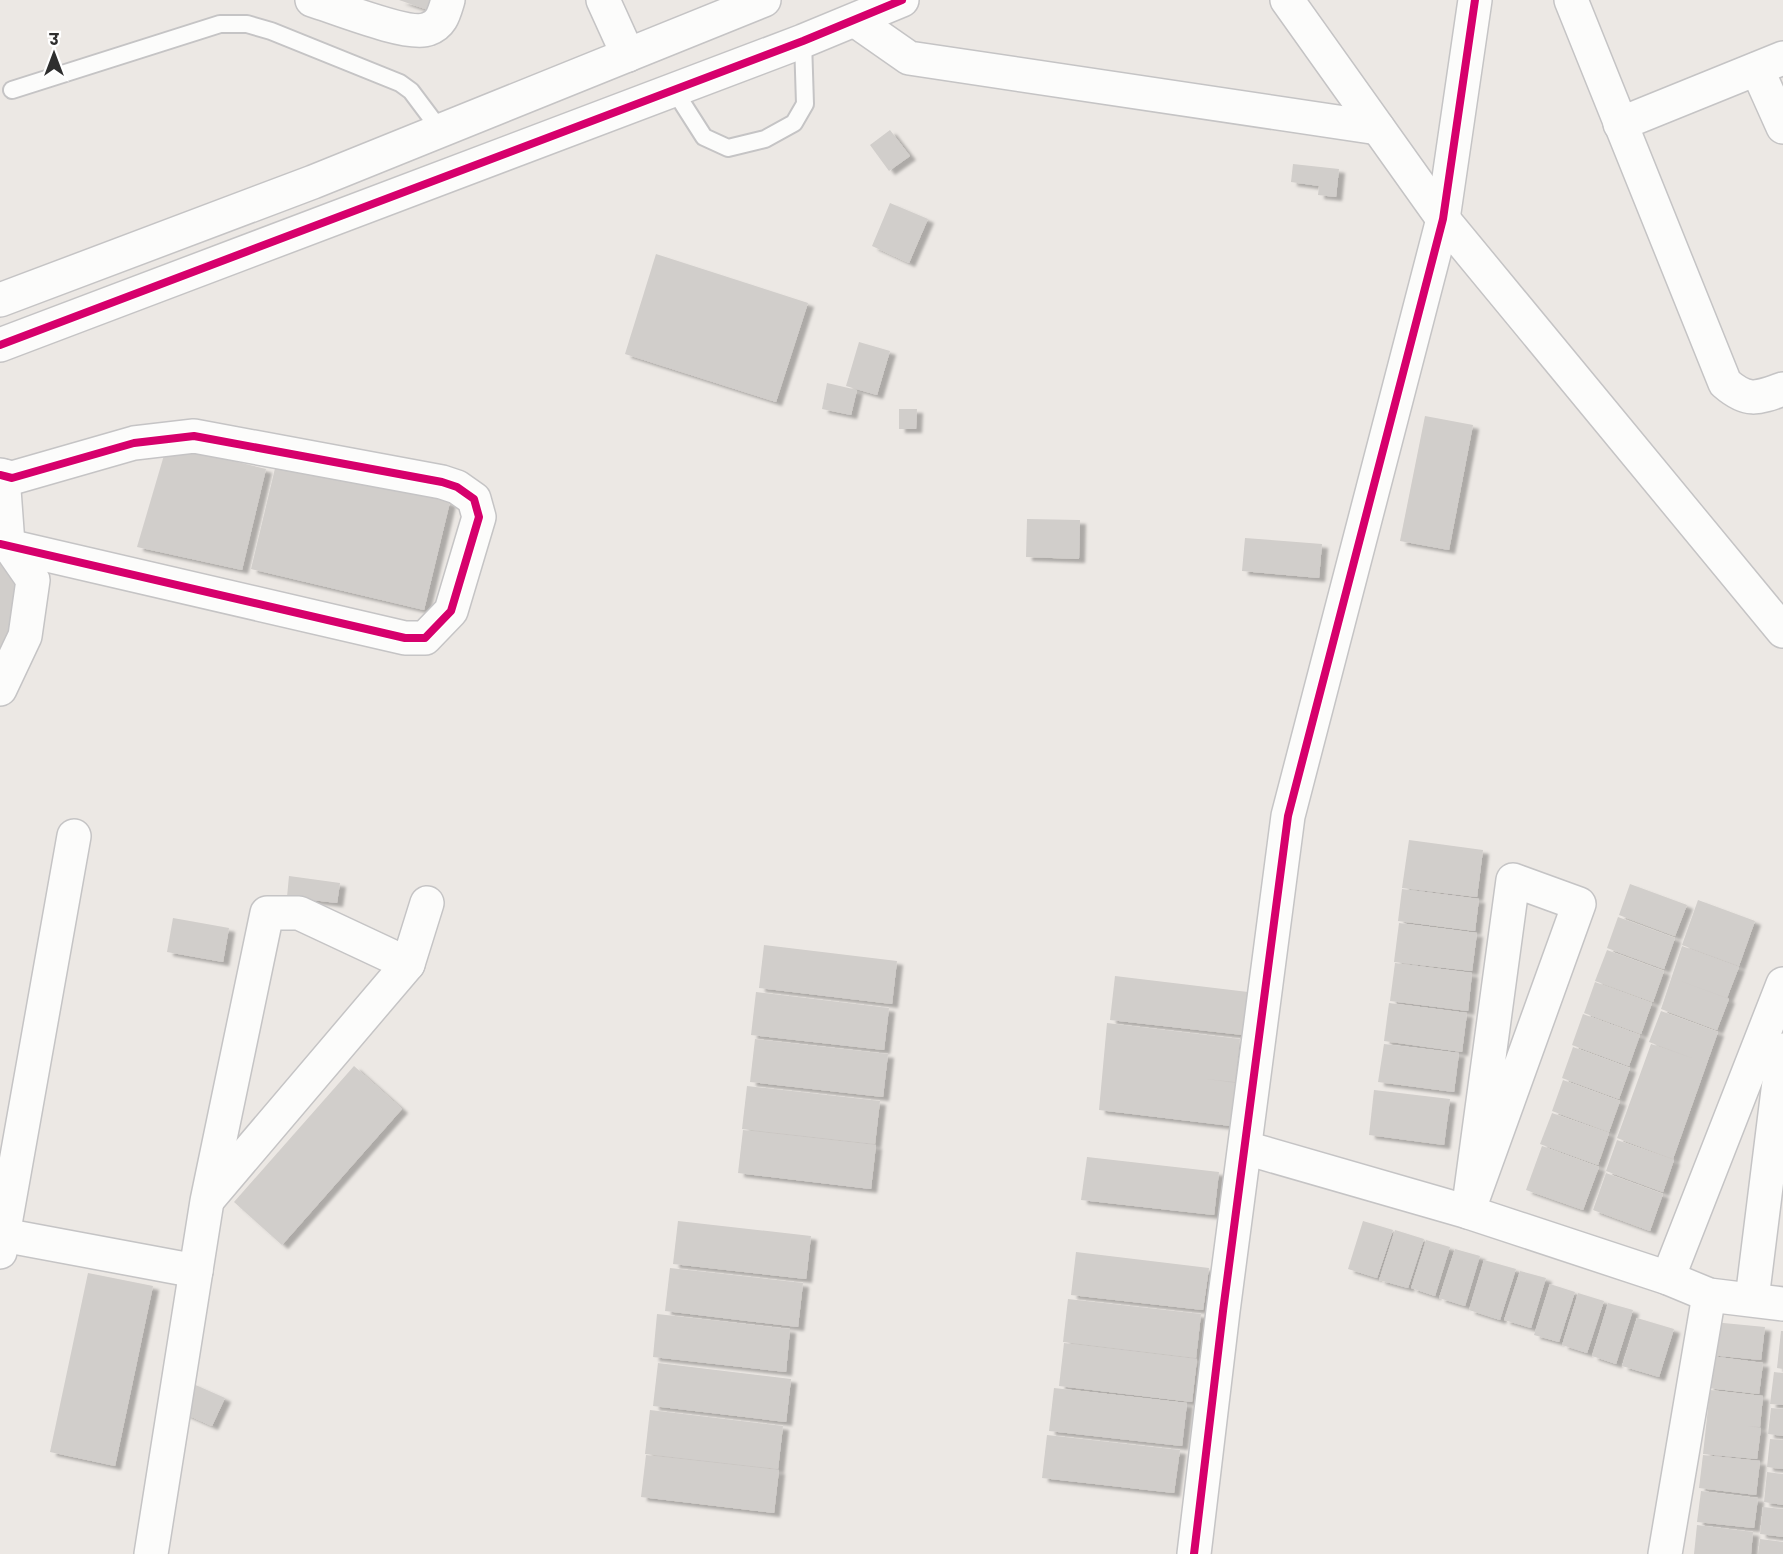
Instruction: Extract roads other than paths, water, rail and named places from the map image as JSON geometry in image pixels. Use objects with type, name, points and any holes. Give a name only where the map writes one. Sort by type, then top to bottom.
[{"type":"street","points":[[312,0],[409,31],[428,30],[442,20],[448,0]]},
{"type":"street","points":[[603,0],[628,55]]},
{"type":"street","points":[[0,300],[313,182],[764,0]]},
{"type":"street","points":[[0,345],[856,21],[903,0]]},
{"type":"street","points":[[1287,0],[1443,219],[1783,631]]},
{"type":"street","points":[[1194,1554],[1223,1311],[1288,816],[1443,219],[1475,0]]},
{"type":"street","points":[[1571,0],[1725,383],[1741,396],[1761,397],[1783,389]]},
{"type":"street","points":[[856,21],[909,58],[1378,128]]},
{"type":"street","points":[[1620,124],[1770,64],[1783,127]]},
{"type":"street","points":[[0,689],[25,636],[33,580],[4,544],[1,476],[12,478],[46,470],[134,443],[194,436],[442,482],[457,487],[474,499],[479,517],[451,611],[425,638],[405,638],[4,544]]},
{"type":"street","points":[[74,836],[2,1244],[196,1270]]},
{"type":"street","points":[[1514,880],[1579,904],[1468,1212],[1483,1105],[1514,880]]},
{"type":"street","points":[[207,1201],[408,964],[427,903]]},
{"type":"street","points":[[151,1554],[207,1201],[267,913],[299,913],[408,964]]},
{"type":"street","points":[[1668,1278],[1783,984]]},
{"type":"street","points":[[1246,1148],[1468,1212],[1668,1278],[1709,1295],[1767,1301],[1783,1050]]},
{"type":"street","points":[[1665,1554],[1709,1295]]},
{"type":"lane","points":[[12,90],[220,24],[247,24],[271,31],[400,84],[411,91],[441,131]]},
{"type":"lane","points":[[674,90],[704,137],[728,147],[765,139],[794,123],[805,104],[803,41]]}]
